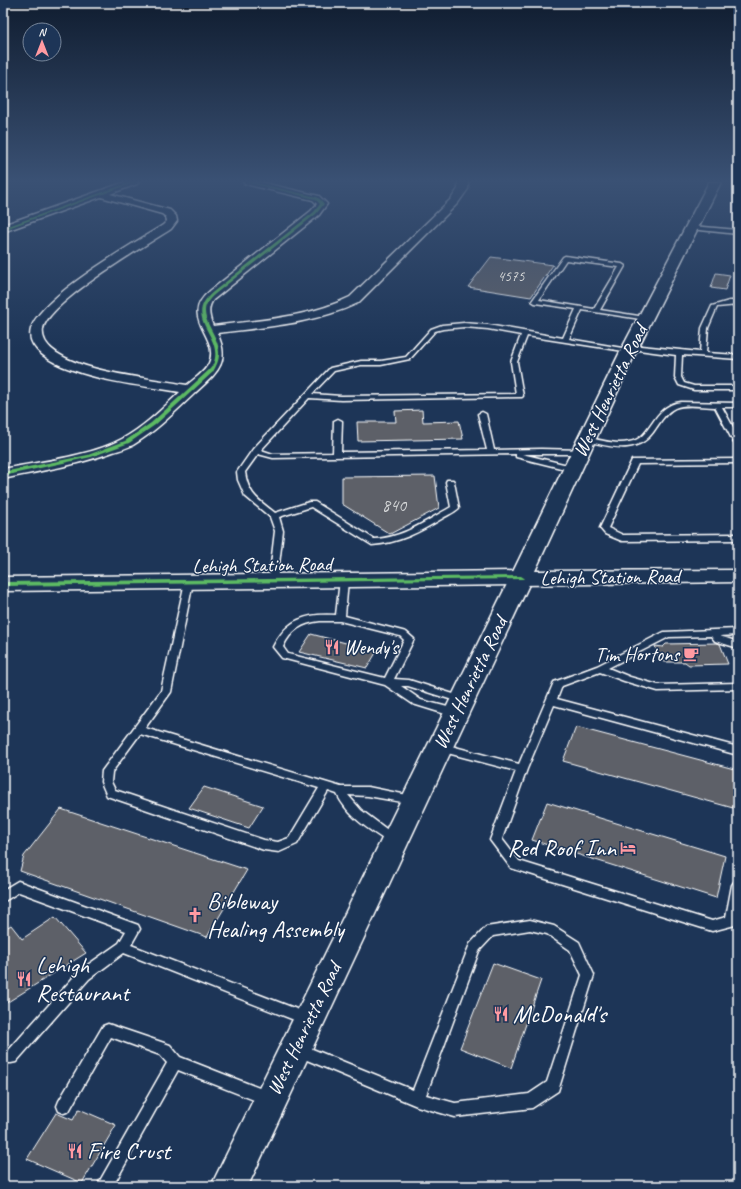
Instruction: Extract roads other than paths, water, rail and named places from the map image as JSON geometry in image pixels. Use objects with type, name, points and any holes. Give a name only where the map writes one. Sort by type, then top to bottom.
[{"type":"main road","name":"West Henrietta Road","points":[[229,1186],[630,349],[687,237]]},
{"type":"main road","name":"Lehigh Station Road","points":[[3,584],[738,576]]},
{"type":"street","points":[[151,237],[76,287],[51,308],[42,318],[37,329],[37,337],[41,346],[61,361],[75,366],[110,375],[190,390]]},
{"type":"street","points":[[3,474],[89,456],[127,442],[153,424],[204,379],[217,360],[215,345],[203,316],[202,309],[208,298],[284,237]]},
{"type":"street","points":[[210,330],[316,315],[343,306],[354,300],[418,237]]},
{"type":"lane","points":[[596,311],[622,266],[565,258],[535,301],[580,308],[596,311],[645,319]]},
{"type":"lane","points":[[703,355],[706,328],[715,306],[738,302]]},
{"type":"lane","points":[[565,340],[580,308]]},
{"type":"lane","points":[[274,581],[280,531],[274,516],[249,496],[242,480],[241,472],[256,451],[332,369],[361,363],[381,363],[408,358],[433,330],[442,327],[464,325],[630,349],[738,357]]},
{"type":"lane","points":[[307,396],[341,398],[520,396],[514,362],[517,351],[525,334]]},
{"type":"lane","points":[[679,353],[678,377],[681,384],[694,388],[738,388]]},
{"type":"lane","points":[[256,451],[273,456],[580,453],[612,444],[634,444],[644,439],[664,412],[678,405],[738,405]]},
{"type":"lane","points":[[718,405],[738,443]]},
{"type":"lane","points":[[482,414],[491,453]]},
{"type":"lane","points":[[337,455],[338,421]]},
{"type":"lane","points":[[508,453],[541,451],[580,453]]},
{"type":"lane","points":[[738,461],[635,462],[604,528],[608,532],[622,538],[738,537]]},
{"type":"lane","points":[[274,516],[312,504],[372,542],[383,542],[400,538],[455,508],[450,482]]},
{"type":"lane","points":[[340,618],[344,580]]},
{"type":"lane","points":[[189,582],[166,692],[107,772],[106,782],[111,793],[264,845],[279,847],[293,841],[326,786]]},
{"type":"lane","points":[[388,682],[409,639],[403,634],[340,618],[320,616],[300,622],[291,627],[278,647],[285,656],[388,682],[409,683],[458,707]]},
{"type":"lane","points":[[738,632],[668,634],[600,668],[558,684],[522,769],[496,840],[515,865],[712,926],[731,921],[738,884]]},
{"type":"lane","points":[[714,633],[718,640],[738,645]]},
{"type":"lane","points":[[600,668],[627,679],[658,688],[738,686]]},
{"type":"lane","points":[[388,682],[416,702],[458,707]]},
{"type":"lane","points":[[551,701],[738,751]]},
{"type":"lane","points":[[138,730],[342,791],[364,791],[413,800]]},
{"type":"lane","points":[[439,746],[522,769]]},
{"type":"lane","points":[[342,791],[345,801],[357,814],[394,840]]},
{"type":"lane","points":[[3,897],[18,886],[134,929],[124,947],[84,974],[11,1057],[3,1057]]},
{"type":"lane","points":[[124,947],[302,1034],[418,1099],[455,1110],[532,1101],[553,1086],[588,975],[575,946],[550,930],[530,925],[490,931],[474,948],[418,1099]]},
{"type":"lane","points":[[64,1106],[108,1030],[166,1050],[175,1062],[270,1099]]},
{"type":"lane","points":[[105,1186],[175,1062]]},
{"type":"place","name":"Wendy's","points":[[332,647]]},
{"type":"place","name":"Tim Hortons","points":[[691,654]]},
{"type":"place","name":"Red Roof Inn","points":[[628,848]]},
{"type":"place","name":"Bibleway Healing Assembly","points":[[195,915]]},
{"type":"place","name":"Lehigh Restaurant","points":[[24,979]]},
{"type":"place","name":"McDonald's","points":[[501,1014]]},
{"type":"place","name":"Fire Crust","points":[[75,1151]]}]
